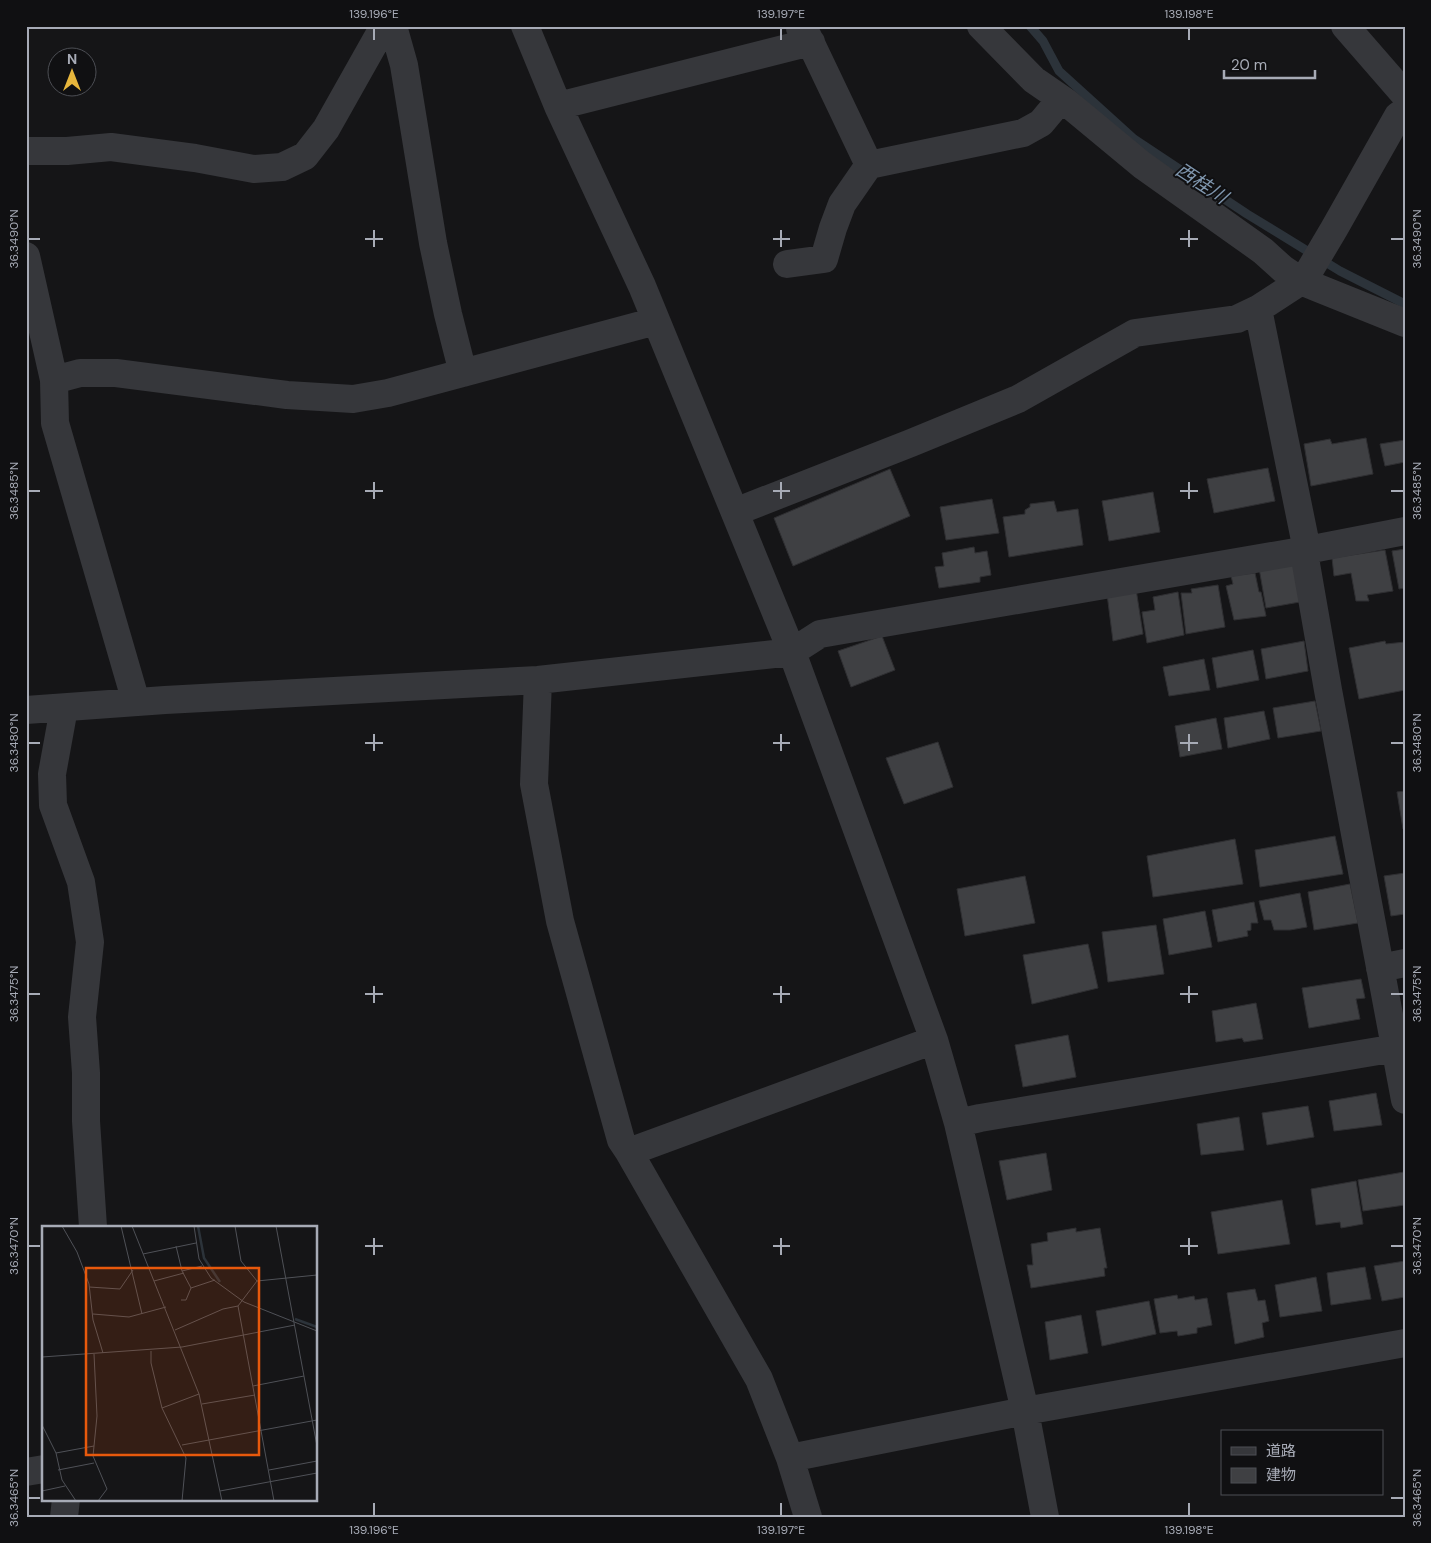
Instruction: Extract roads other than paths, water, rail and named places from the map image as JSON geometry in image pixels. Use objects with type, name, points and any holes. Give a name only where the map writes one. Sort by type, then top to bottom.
[{"type":"street","points":[[26,151],[111,147],[195,158],[254,169],[282,167],[305,156],[326,129],[384,26]]},
{"type":"street","points":[[393,26],[404,65],[433,243],[448,314],[464,373]]},
{"type":"street","points":[[525,26],[558,106],[642,286],[792,652],[934,1040],[958,1123],[1025,1411],[1045,1517]]},
{"type":"street","points":[[982,26],[1034,80],[1061,99],[1142,165],[1263,251],[1284,269],[1405,324]]},
{"type":"street","points":[[1345,26],[1405,95]]},
{"type":"street","points":[[558,106],[804,34],[869,165]]},
{"type":"street","points":[[787,264],[824,259],[842,204],[869,165],[1023,133],[1041,123],[1061,99]]},
{"type":"street","points":[[735,512],[1018,399],[1135,333],[1237,319],[1258,309],[1304,277],[1334,229],[1398,116],[1405,111]]},
{"type":"street","points":[[26,256],[54,380],[56,423],[136,702]]},
{"type":"street","points":[[1258,309],[1307,550],[1306,564],[1328,690],[1393,965],[1396,1048],[1405,1100]]},
{"type":"street","points":[[54,380],[80,373],[116,373],[287,395],[353,399],[388,393],[656,321]]},
{"type":"street","points":[[26,710],[136,702],[538,680],[792,652],[820,634],[1307,550],[1405,531]]},
{"type":"street","points":[[538,680],[534,784],[560,921],[621,1140],[758,1379],[790,1458],[808,1517]]},
{"type":"street","points":[[64,708],[52,774],[54,806],[81,882],[90,942],[82,1017],[93,1226]]},
{"type":"street","points":[[629,1152],[934,1040]]},
{"type":"street","points":[[958,1123],[1396,1048]]},
{"type":"street","points":[[790,1458],[1025,1411],[1405,1343]]},
{"type":"street","points":[[26,1472],[42,1469]]},
{"type":"street","points":[[64,1517],[66,1500]]},
{"type":"waterway","name":"西桂川","points":[[1030,26],[1043,41],[1059,71],[1134,139],[1247,214],[1340,271],[1405,304]]}]
